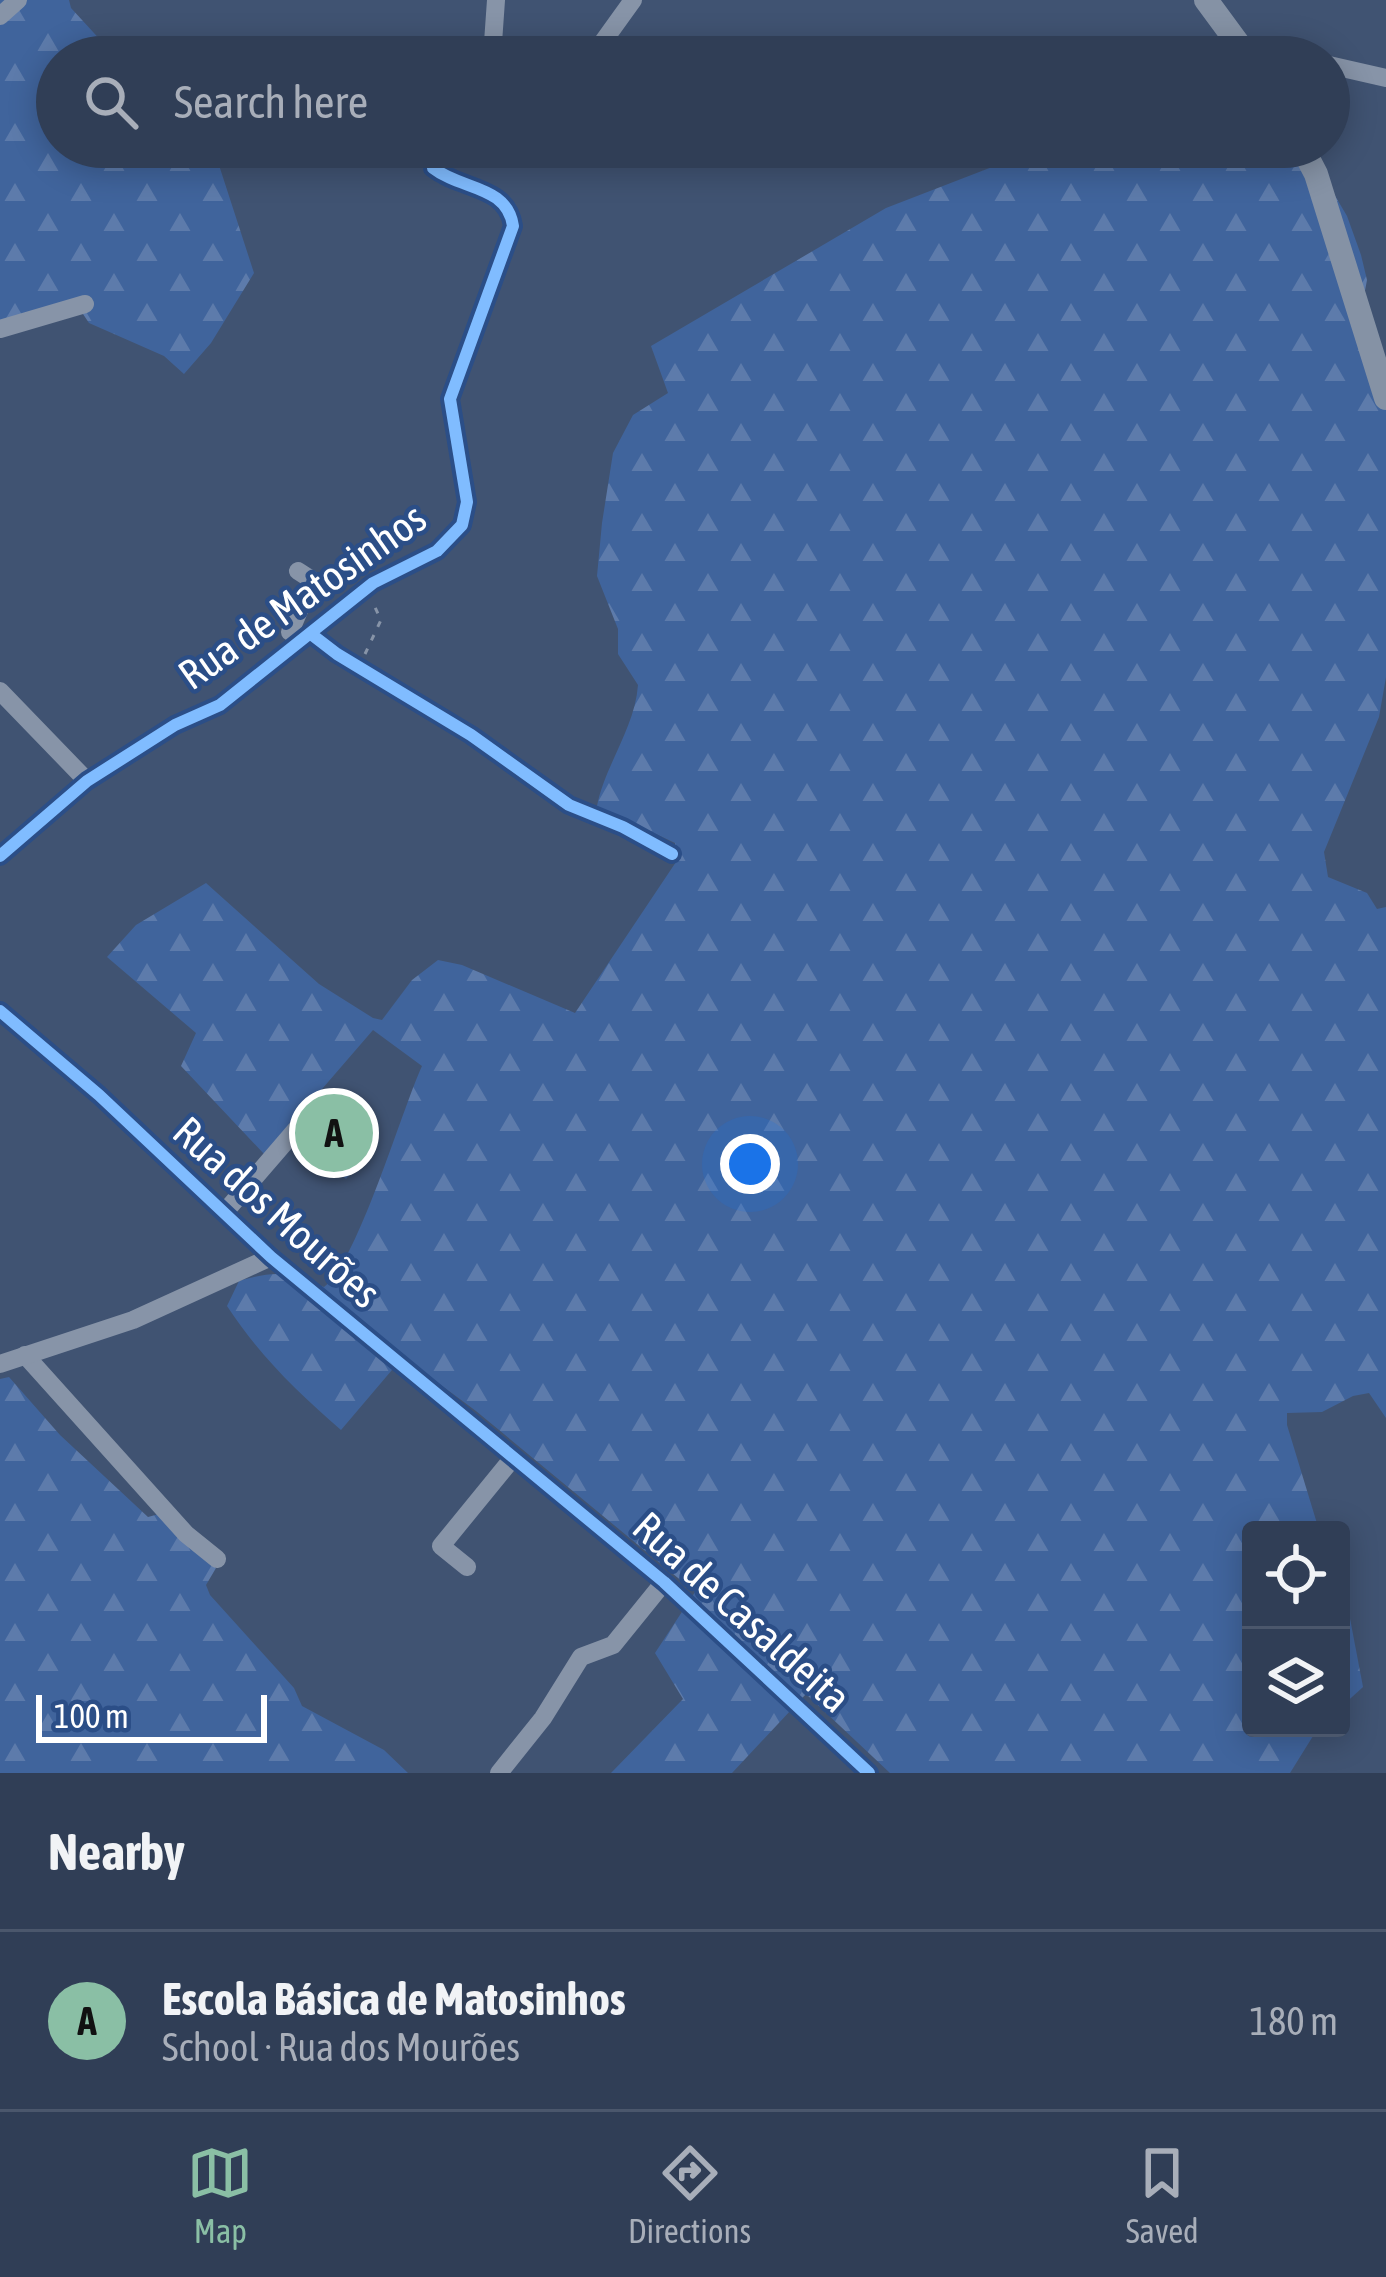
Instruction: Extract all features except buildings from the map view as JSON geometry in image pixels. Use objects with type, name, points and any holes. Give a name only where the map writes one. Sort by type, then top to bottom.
[{"type":"main road","points":[[1206,0],[1233,36]]},
{"type":"main road","points":[[1313,168],[1386,398]]},
{"type":"street","points":[[0,16],[18,0]]},
{"type":"street","points":[[493,36],[496,0]]},
{"type":"street","points":[[607,36],[633,0]]},
{"type":"street","points":[[1350,70],[1386,78]]},
{"type":"street","name":"Rua de Matosinhos","points":[[0,856],[87,781],[175,725],[220,705],[373,583],[437,551],[462,525],[467,502],[450,399],[514,226],[511,208],[501,198],[444,177],[433,168]]},
{"type":"street","points":[[0,329],[85,304]]},
{"type":"street","points":[[290,632],[312,580],[298,572]]},
{"type":"street","points":[[310,634],[471,735],[568,805],[672,854]]},
{"type":"street","points":[[0,691],[87,781]]},
{"type":"street","name":"Rua dos Mourões","points":[[0,1011],[99,1095],[271,1257],[512,1459]]},
{"type":"street","points":[[224,1213],[318,1104]]},
{"type":"street","points":[[0,1364],[133,1320],[271,1257]]},
{"type":"street","points":[[25,1355],[186,1534],[217,1559]]},
{"type":"street","points":[[467,1567],[441,1546],[512,1459]]},
{"type":"street","name":"Rua de Casaldeita","points":[[512,1459],[664,1582],[867,1772]]},
{"type":"street","points":[[499,1773],[543,1718],[581,1657],[614,1645],[664,1582]]},
{"type":"path","points":[[359,667],[381,620],[372,601]]},
{"type":"green space","points":[[0,0],[69,0],[97,36],[36,36],[36,168],[220,168],[254,273],[211,343],[184,374],[164,356],[89,323],[79,308],[0,327]]},
{"type":"green space","points":[[990,168],[1318,168],[1347,216],[1367,280],[1359,322],[1386,406],[1386,677],[1379,717],[1324,852],[1328,877],[1367,893],[1377,909],[1386,907],[1386,1418],[1369,1393],[1322,1412],[1287,1413],[1316,1521],[1242,1521],[1242,1737],[1312,1737],[1290,1773],[890,1773],[806,1694],[732,1773],[611,1773],[683,1699],[655,1653],[695,1592],[476,1411],[403,1357],[341,1430],[280,1372],[227,1306],[239,1281],[282,1274],[324,1287],[337,1272],[364,1218],[422,1066],[373,1030],[265,1155],[181,1066],[196,1033],[107,957],[136,925],[206,883],[319,984],[373,1018],[382,1020],[412,980],[438,960],[462,965],[575,1013],[676,862],[675,843],[597,806],[638,685],[618,654],[618,629],[597,576],[602,523],[613,453],[633,415],[668,393],[651,346],[886,208]]},
{"type":"green space","points":[[322,1111],[368,1154],[346,1179],[299,1138]]},
{"type":"green space","points":[[9,1377],[60,1435],[148,1517],[159,1514],[216,1568],[206,1585],[210,1595],[294,1688],[302,1706],[384,1750],[408,1773],[0,1773],[0,1379]]},
{"type":"green space","points":[[1350,1619],[1363,1687],[1350,1699]]},
{"type":"cycle path","points":[[0,856],[87,781],[175,725],[220,705],[373,583],[437,551],[462,525],[467,502],[450,399],[513,226],[509,213],[492,195],[433,168]]},
{"type":"cycle path","points":[[311,634],[471,735],[569,805],[672,854]]},
{"type":"cycle path","points":[[0,1011],[99,1095],[271,1257],[664,1582],[869,1773]]},
{"type":"place","name":"Escola Básica de Matosinhos","points":[[334,1133]]}]
